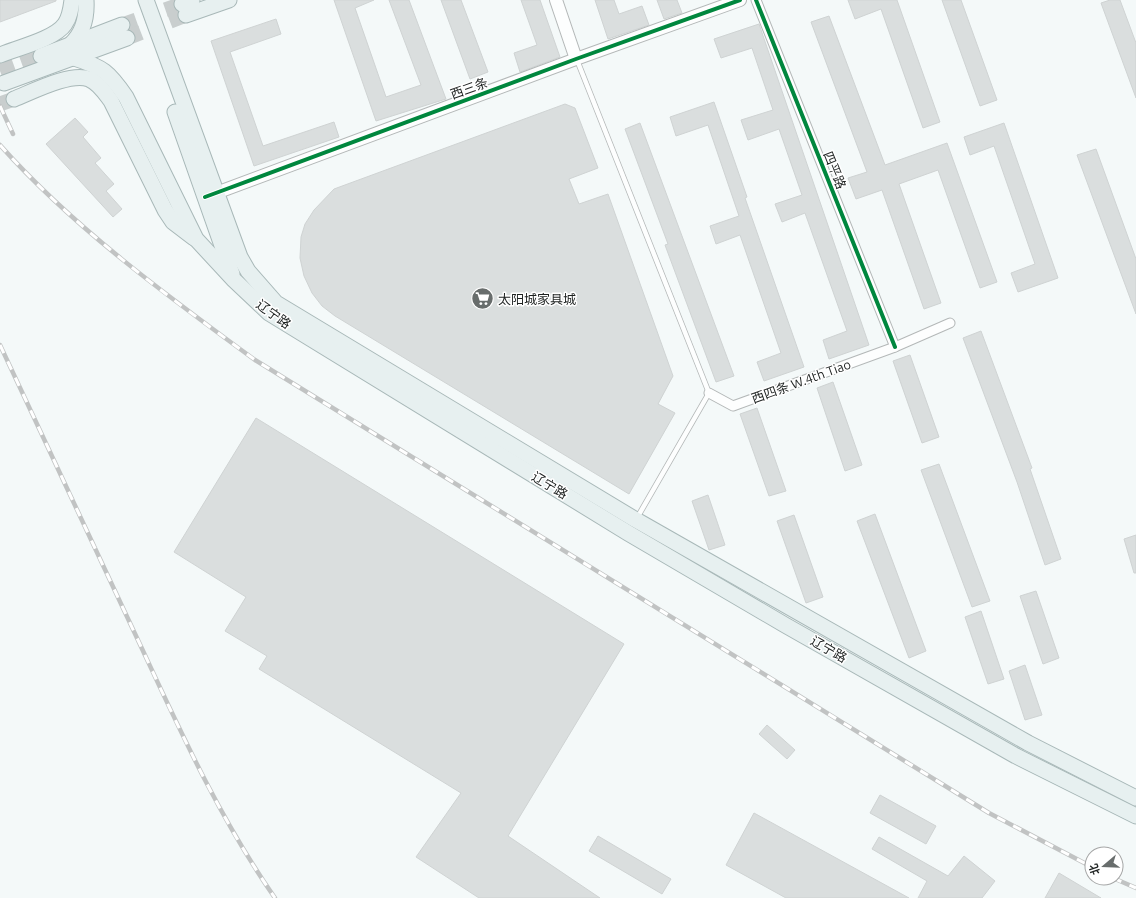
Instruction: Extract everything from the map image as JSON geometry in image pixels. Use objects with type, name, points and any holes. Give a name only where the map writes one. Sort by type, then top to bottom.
[{"type":"main road","points":[[0,55],[50,36],[59,30],[65,24],[69,15],[72,0]]},
{"type":"main road","points":[[72,51],[83,28],[87,9],[86,0]]},
{"type":"main road","name":"辽宁路","points":[[136,0],[211,195],[248,271],[276,303],[636,520],[1028,743],[1136,798]]},
{"type":"main road","name":"辽宁路","points":[[146,0],[211,195],[233,279],[268,313],[628,533],[1016,756],[1136,816]]},
{"type":"main road","points":[[187,6],[229,0]]},
{"type":"main road","points":[[4,83],[72,51],[125,32]]},
{"type":"main road","points":[[41,56],[72,51],[106,71],[118,84],[126,97],[196,239]]},
{"type":"main road","points":[[14,99],[64,80],[80,78],[90,80],[101,88],[111,101],[165,210],[176,225],[196,239],[233,279]]},
{"type":"street","points":[[556,0],[576,59]]},
{"type":"street","name":"西三条","points":[[211,195],[576,59],[740,0]]},
{"type":"street","name":"四平路","points":[[756,0],[895,347]]},
{"type":"street","name":"西四条 W.4th Tiao","points":[[709,393],[733,406],[895,347],[950,323]]},
{"type":"lane","points":[[576,59],[709,393],[636,520]]},
{"type":"building","points":[[0,0],[56,0],[56,1],[0,22]]},
{"type":"building","points":[[334,0],[374,0],[355,8],[386,97],[421,85],[389,0],[409,0],[446,99],[376,121]]},
{"type":"building","points":[[441,0],[461,0],[488,72],[470,79]]},
{"type":"building","points":[[521,0],[540,0],[560,57],[520,72],[514,53],[537,45]]},
{"type":"building","points":[[595,0],[614,0],[619,14],[642,6],[649,25],[608,39]]},
{"type":"building","points":[[657,0],[677,0],[682,13],[664,19]]},
{"type":"building","points":[[848,0],[897,0],[940,122],[923,128],[881,9],[855,19]]},
{"type":"building","points":[[942,0],[961,0],[997,100],[980,106]]},
{"type":"building","points":[[1110,0],[1120,0],[1136,43],[1136,98],[1101,3]]},
{"type":"building","points":[[829,16],[885,165],[947,143],[997,282],[980,288],[938,170],[899,184],[941,303],[924,309],[882,190],[856,199],[848,178],[867,172],[811,22]]},
{"type":"building","points":[[276,19],[281,34],[230,52],[263,146],[334,122],[339,137],[254,166],[211,41]]},
{"type":"building","points":[[759,24],[869,345],[829,359],[823,340],[847,331],[805,213],[782,222],[775,204],[802,195],[779,129],[748,140],[741,120],[773,110],[752,48],[721,58],[714,39]]},
{"type":"building","points":[[714,102],[747,197],[745,198],[804,367],[764,381],[757,362],[781,353],[740,235],[716,244],[710,226],[739,216],[708,125],[676,136],[670,117]]},
{"type":"building","name":"太阳城家具城","points":[[565,104],[575,108],[598,168],[569,179],[579,204],[608,194],[673,376],[658,404],[675,413],[629,494],[335,316],[322,306],[312,293],[304,276],[300,258],[301,237],[305,224],[314,210],[334,189]]},
{"type":"building","points":[[75,118],[88,132],[83,137],[101,158],[95,163],[114,184],[106,191],[122,209],[113,217],[46,144]]},
{"type":"building","points":[[640,123],[734,376],[716,382],[665,245],[668,244],[625,129]]},
{"type":"building","points":[[1004,123],[1058,278],[1018,292],[1011,273],[1035,264],[994,146],[970,155],[964,137]]},
{"type":"building","points":[[1096,149],[1136,259],[1136,314],[1077,155]]},
{"type":"building","points":[[981,331],[1032,468],[1030,469],[1061,559],[1045,565],[1017,482],[963,338]]},
{"type":"building","points":[[910,355],[939,437],[922,443],[893,361]]},
{"type":"building","points":[[833,382],[862,465],[845,471],[817,388]]},
{"type":"building","points":[[757,408],[786,491],[769,496],[740,414]]},
{"type":"building","points":[[256,418],[624,644],[508,836],[600,898],[479,898],[416,857],[461,793],[259,669],[267,656],[225,631],[246,597],[174,552]]},
{"type":"building","points":[[939,464],[990,601],[972,607],[921,470]]},
{"type":"building","points":[[708,495],[725,545],[709,550],[692,501]]},
{"type":"building","points":[[875,514],[926,651],[909,658],[857,521]]},
{"type":"building","points":[[794,515],[823,597],[806,603],[777,521]]},
{"type":"building","points":[[1136,535],[1136,573],[1134,573],[1124,539]]},
{"type":"building","points":[[1036,591],[1059,658],[1043,664],[1020,596]]},
{"type":"building","points":[[981,611],[1004,679],[988,684],[965,617]]},
{"type":"building","points":[[1025,665],[1042,715],[1025,720],[1009,671]]},
{"type":"building","points":[[767,725],[795,750],[787,759],[759,734]]},
{"type":"building","points":[[880,795],[936,826],[926,844],[870,813]]},
{"type":"building","points":[[754,813],[909,898],[786,898],[726,865]]},
{"type":"building","points":[[598,836],[671,879],[662,894],[589,851]]},
{"type":"building","points":[[879,837],[948,876],[964,856],[995,881],[982,898],[918,898],[927,881],[872,849]]},
{"type":"building","points":[[1059,873],[1101,898],[1045,898]]},
{"type":"tunnel","points":[[122,25],[182,4]]},
{"type":"tunnel","points":[[127,38],[186,15]]},
{"type":"tunnel","points":[[0,71],[41,56]]},
{"type":"tunnel","points":[[0,104],[14,99]]},
{"type":"railway","points":[[0,106],[13,134]]},
{"type":"railway","points":[[0,145],[28,175],[89,232],[154,285],[255,360],[989,813],[1084,863]]},
{"type":"railway","points":[[0,345],[200,771],[235,835],[275,898]]},
{"type":"railway","points":[[1124,883],[1136,888]]},
{"type":"cycle path","points":[[205,197],[576,59],[740,0]]},
{"type":"cycle path","points":[[756,0],[895,347]]},
{"type":"place","name":"太阳城家具城","points":[[482,299]]}]
